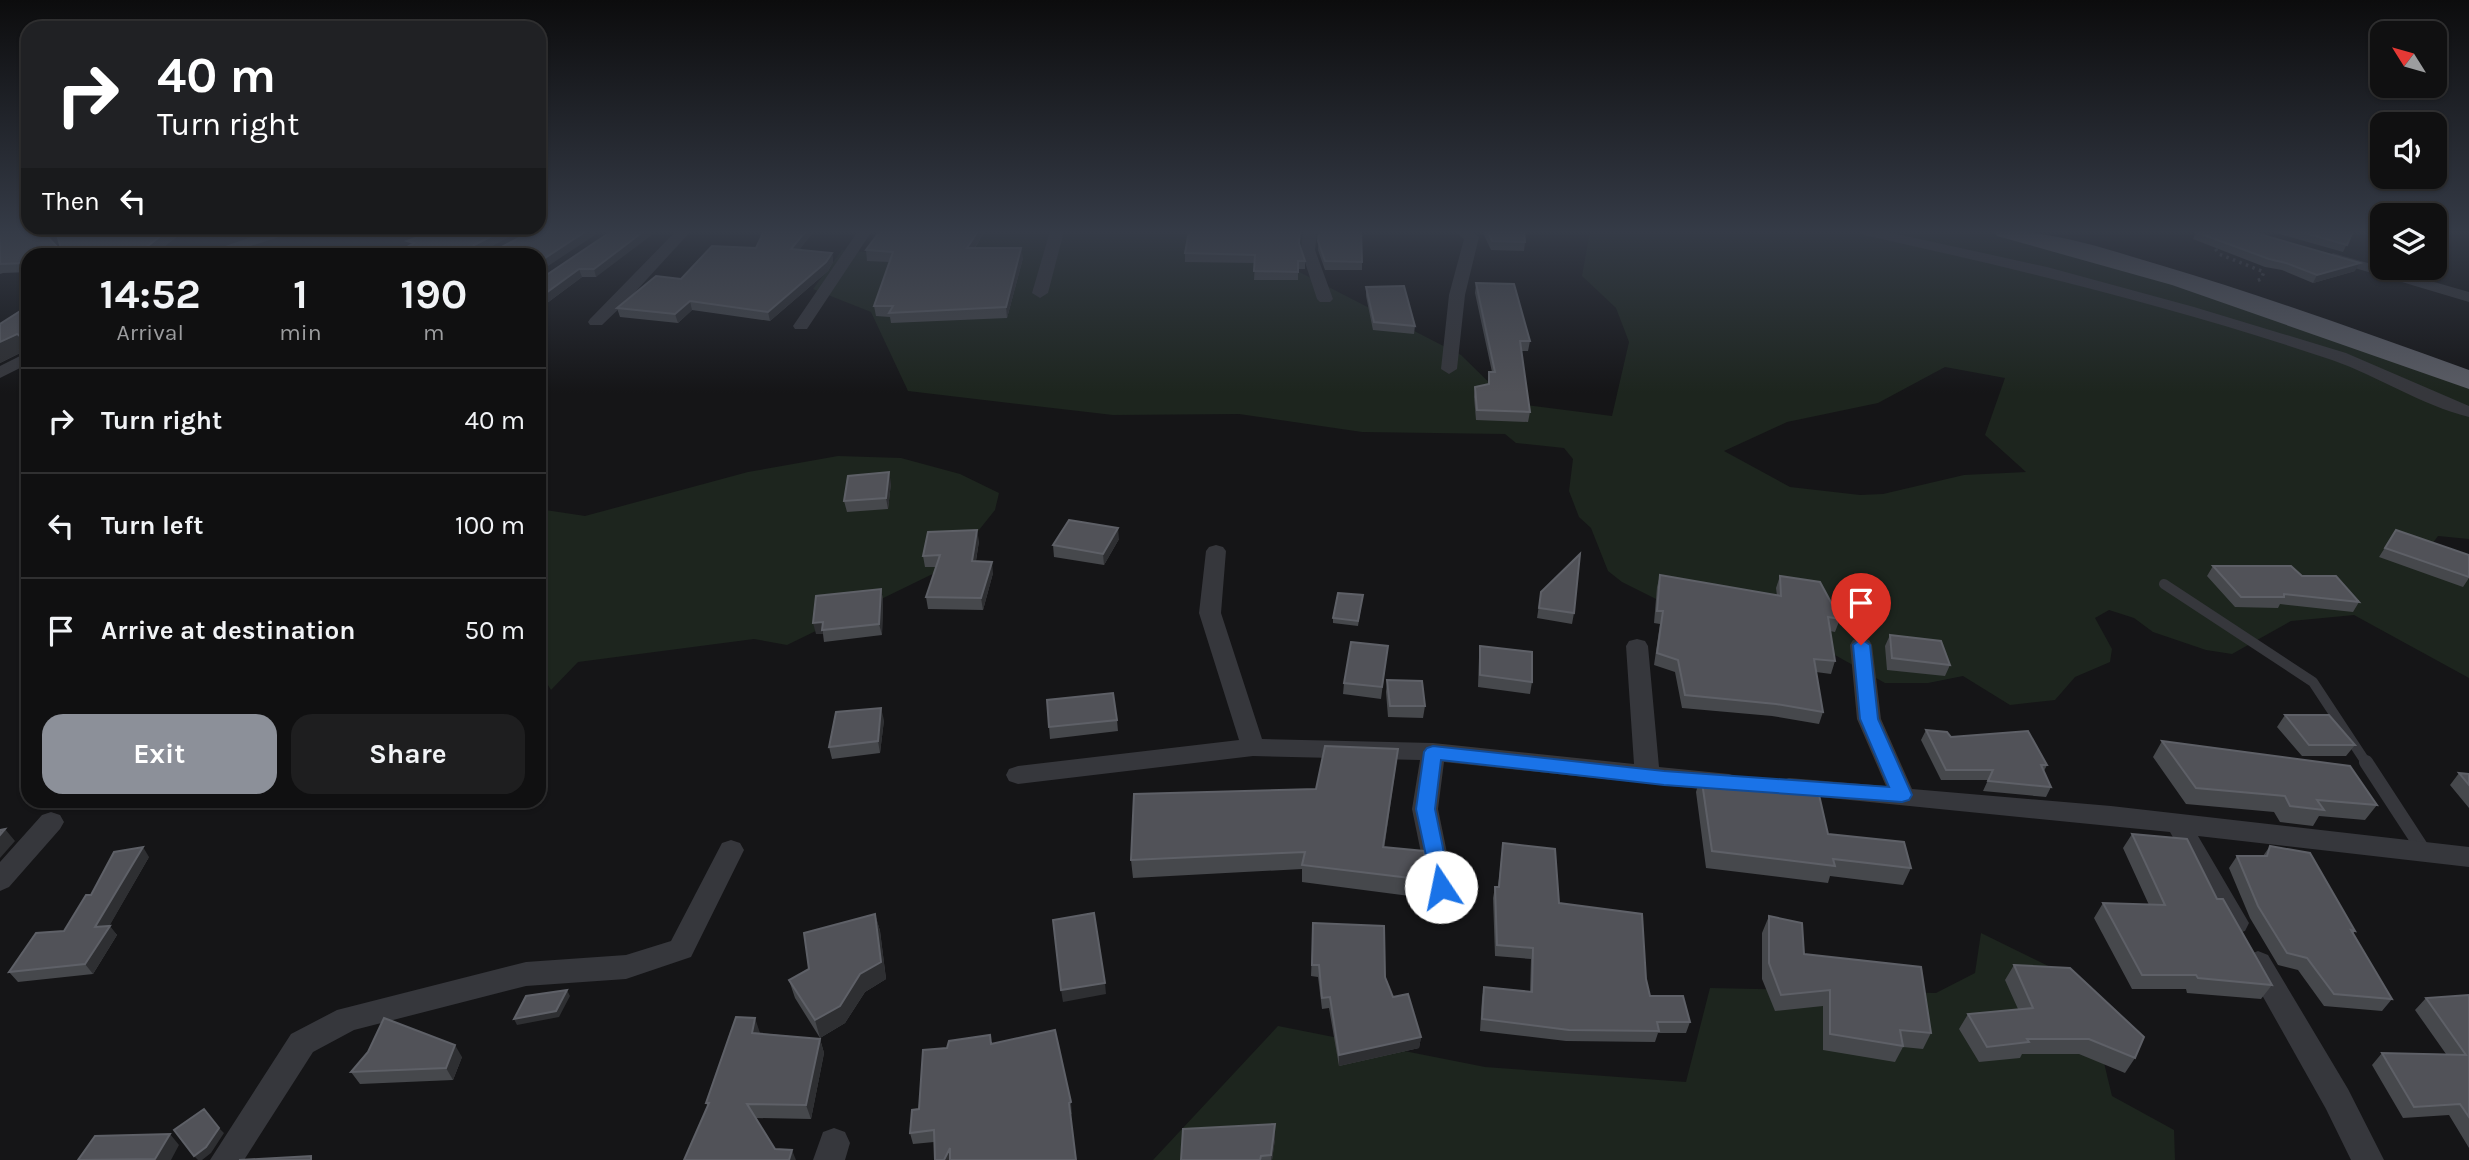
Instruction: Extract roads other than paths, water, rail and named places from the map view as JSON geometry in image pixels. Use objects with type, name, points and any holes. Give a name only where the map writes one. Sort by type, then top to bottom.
[{"type":"highway","points":[[2195,285],[2315,323],[2469,380]]},
{"type":"street","points":[[596,322],[634,285]]},
{"type":"street","points":[[801,326],[829,285]]},
{"type":"street","points":[[1040,293],[1042,285]]},
{"type":"street","points":[[1320,285],[1325,299]]},
{"type":"street","points":[[1449,369],[1460,285]]},
{"type":"street","points":[[2099,285],[2340,357],[2469,412]]},
{"type":"street","points":[[2426,285],[2469,298]]},
{"type":"street","points":[[0,373],[21,361]]},
{"type":"street","points":[[1216,551],[1210,613],[1253,747]]},
{"type":"street","points":[[1861,645],[1869,719],[1902,795]]},
{"type":"street","points":[[1637,646],[1647,776]]},
{"type":"street","points":[[1018,775],[1253,747],[1433,752],[1647,776],[1902,795],[2177,822],[2469,857]]},
{"type":"street","points":[[1433,752],[1425,809],[1441,887]]},
{"type":"street","points":[[0,880],[51,822]]},
{"type":"street","points":[[2177,822],[2337,1099],[2368,1160]]},
{"type":"street","points":[[226,1160],[302,1043],[347,1019],[526,974],[626,967],[681,949],[731,850]]},
{"type":"lane","points":[[2164,584],[2313,682],[2426,853]]}]
